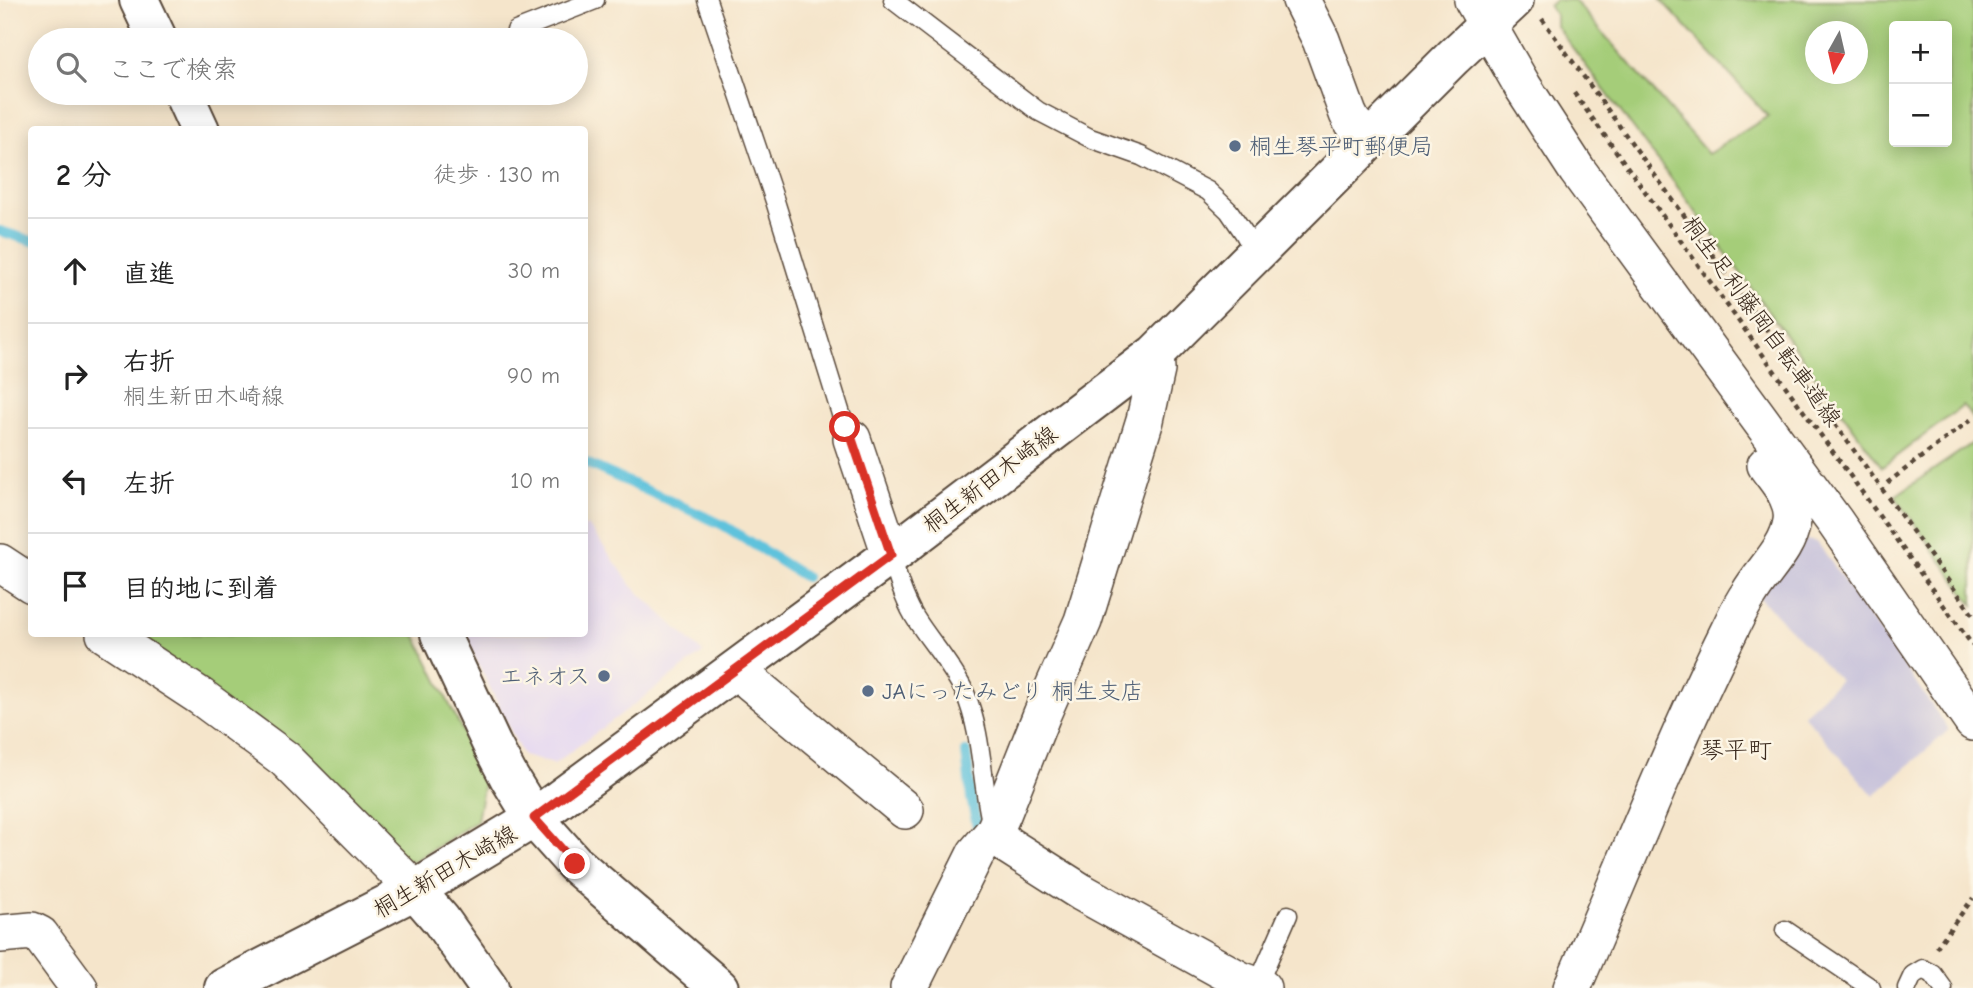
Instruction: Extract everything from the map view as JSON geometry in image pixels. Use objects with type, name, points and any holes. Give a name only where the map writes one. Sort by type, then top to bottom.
[{"type":"main road","points":[[139,0],[152,28]]},
{"type":"main road","name":"桐生新田木崎線","points":[[224,988],[415,890],[534,818],[891,555],[1155,354],[1453,57],[1510,13]]},
{"type":"main road","points":[[189,105],[198,126]]},
{"type":"main road","points":[[441,637],[498,757],[534,818],[575,864],[719,988]]},
{"type":"main road","points":[[415,890],[441,920],[489,988]]},
{"type":"street","points":[[1301,0],[1321,40],[1348,114],[1370,141]]},
{"type":"street","points":[[1510,13],[1523,88],[1577,170],[1835,522],[1973,722]]},
{"type":"street","points":[[909,988],[976,853],[994,832],[1083,621],[1145,420],[1156,370],[1155,354]]},
{"type":"street","points":[[1572,988],[1639,828],[1728,632],[1748,595],[1782,548],[1792,523],[1793,509],[1789,497],[1734,419],[1731,406],[1735,383]]},
{"type":"street","points":[[852,439],[891,555]]},
{"type":"street","points":[[0,564],[28,582]]},
{"type":"street","points":[[110,637],[201,697],[285,759],[415,890]]},
{"type":"street","points":[[736,670],[905,810]]},
{"type":"street","points":[[994,832],[1007,845],[1081,892],[1240,980],[1260,987]]},
{"type":"street","points":[[0,934],[32,931],[40,935],[79,988]]},
{"type":"lane","points":[[524,28],[594,0]]},
{"type":"lane","points":[[707,0],[775,201],[845,427],[852,439]]},
{"type":"lane","points":[[894,0],[1038,111],[1090,138],[1140,156],[1208,191],[1228,211],[1256,254]]},
{"type":"lane","points":[[891,555],[898,580],[913,614],[945,659],[964,693],[975,723],[987,806],[994,832]]},
{"type":"lane","points":[[1260,987],[1288,915]]},
{"type":"lane","points":[[1785,930],[1871,988]]},
{"type":"lane","points":[[1907,988],[1913,975],[1923,968],[1933,974],[1943,988]]},
{"type":"path","points":[[1510,13],[1973,615]]},
{"type":"path","name":"桐生足利藤岡自転車道線","points":[[1566,83],[1973,646]]},
{"type":"path","points":[[1887,483],[1973,418]]},
{"type":"path","points":[[1923,968],[1973,898]]},
{"type":"shaded area","points":[[588,525],[633,587],[703,653],[554,764],[523,756],[465,637],[588,637]]},
{"type":"shaded area","points":[[1805,540],[1817,542],[1949,730],[1874,796],[1803,714],[1840,680],[1758,596]]},
{"type":"green space","points":[[1556,0],[1574,0],[1708,154],[1768,116],[1661,0],[1973,0],[1973,418],[1963,406],[1882,467],[1556,26],[1556,16],[1549,6]]},
{"type":"green space","points":[[1973,443],[1973,605],[1895,496]]},
{"type":"green space","points":[[148,637],[416,637],[485,777],[477,821],[414,861],[399,858],[139,651]]},
{"type":"waterway","points":[[0,231],[28,240]]},
{"type":"waterway","points":[[588,464],[723,525],[805,577]]},
{"type":"waterway","points":[[966,752],[977,826]]},
{"type":"place","name":"桐生琴平町郵便局","points":[[1235,146]]},
{"type":"place","name":"エネオス","points":[[604,676]]},
{"type":"place","name":"JAにったみどり 桐生支店","points":[[868,691]]},
{"type":"district","name":"琴平町","points":[[1736,750]]},
{"type":"route","points":[[575,864],[534,818],[891,555],[852,439],[845,427]]}]
